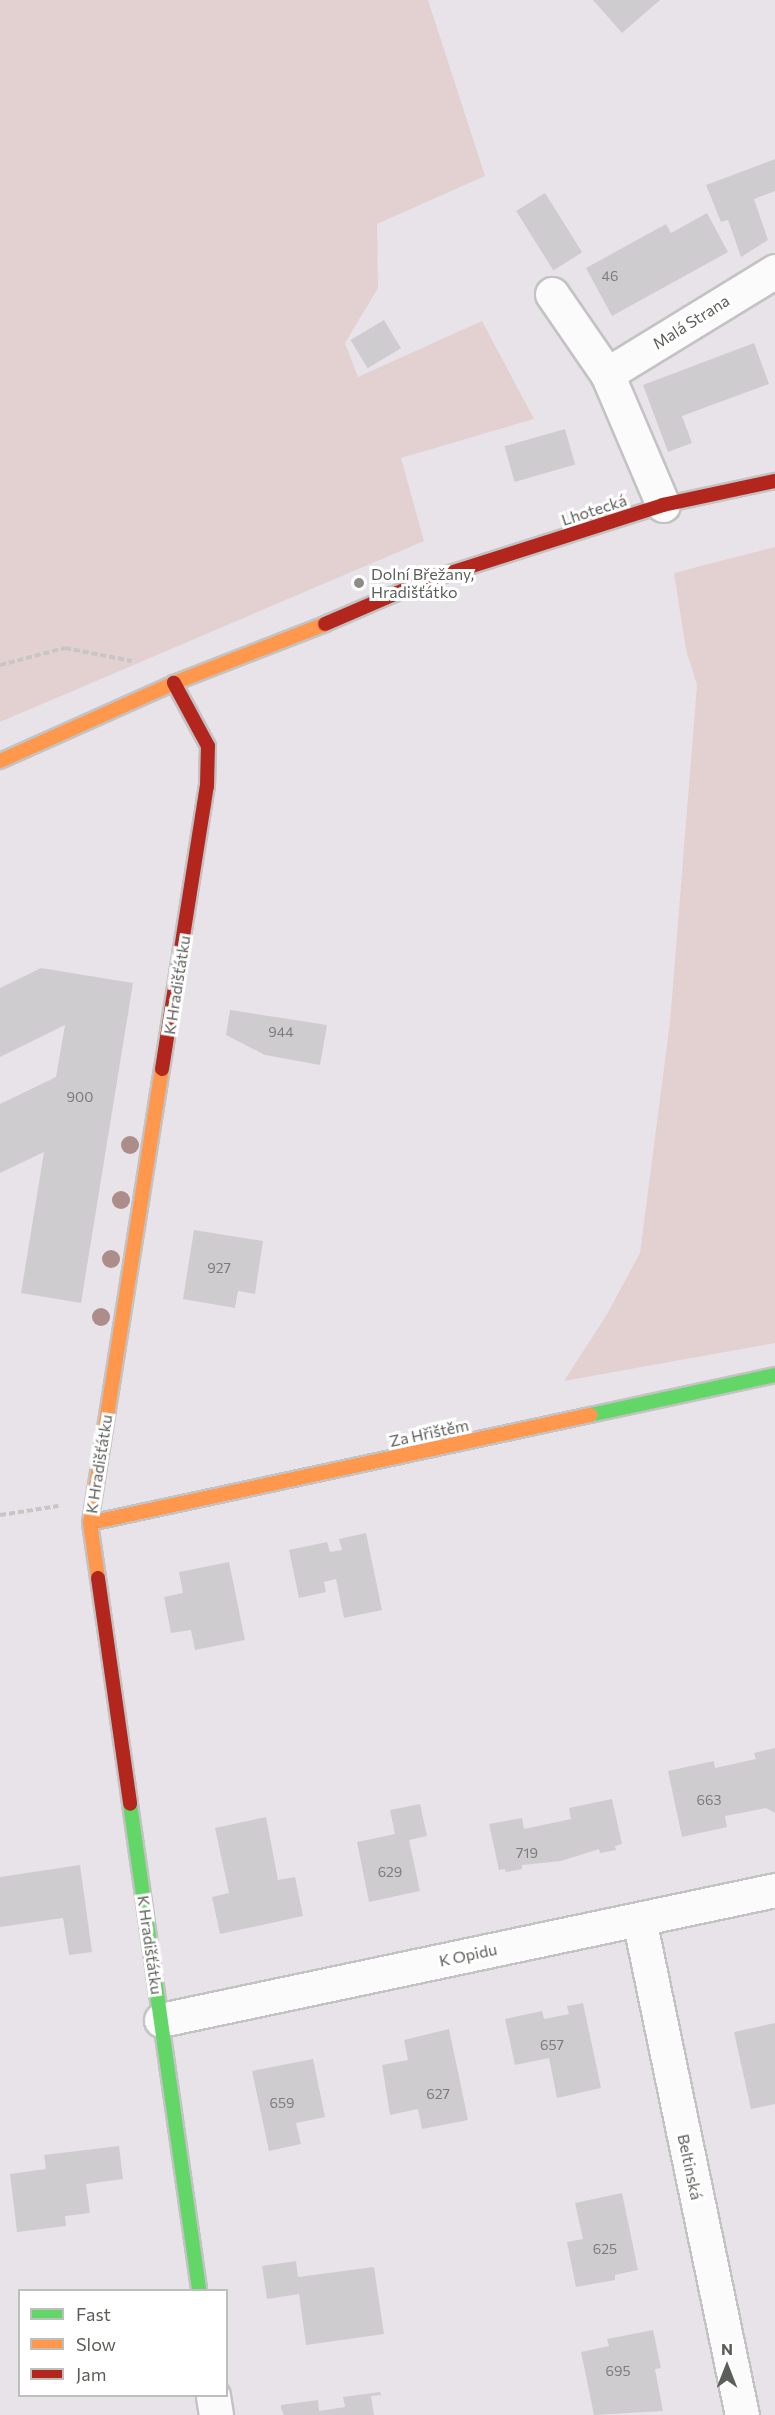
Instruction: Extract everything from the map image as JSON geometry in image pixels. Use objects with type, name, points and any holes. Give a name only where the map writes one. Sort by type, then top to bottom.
[{"type":"street","name":"Malá Strana","points":[[607,374],[775,271]]},
{"type":"street","points":[[552,294],[607,374],[663,505]]},
{"type":"street","name":"Lhotecká","points":[[0,761],[174,683],[307,632],[425,581],[663,505],[775,481]]},
{"type":"street","name":"K Hradišťátku","points":[[174,683],[208,746],[207,786],[90,1523],[199,2289]]},
{"type":"street","name":"Za Hřištěm","points":[[90,1523],[775,1375]]},
{"type":"street","name":"K Opidu","points":[[161,2020],[775,1890]]},
{"type":"street","name":"Beltinská","points":[[639,1919],[742,2415]]},
{"type":"street","points":[[213,2397],[216,2415]]},
{"type":"path","points":[[0,665],[66,648],[142,663]]},
{"type":"path","points":[[0,1515],[59,1505],[90,1523]]},
{"type":"shaded area","points":[[0,0],[428,0],[485,176],[377,224],[378,288],[345,343],[358,377],[482,321],[534,419],[401,458],[424,541],[0,722]]},
{"type":"shaded area","points":[[775,547],[775,1343],[564,1381],[606,1316],[640,1253],[670,1022],[697,685],[686,650],[674,573]]},
{"type":"building","points":[[593,0],[660,0],[622,33]]},
{"type":"building","points":[[775,159],[775,191],[754,199],[768,240],[741,257],[728,220],[721,222],[706,185]]},
{"type":"building","points":[[545,193],[582,252],[553,270],[516,211]]},
{"type":"building","points":[[707,213],[728,252],[612,316],[586,268],[666,224],[671,233]]},
{"type":"building","points":[[384,320],[401,348],[368,368],[351,340]]},
{"type":"building","points":[[754,343],[769,384],[682,416],[692,443],[668,452],[643,385]]},
{"type":"building","points":[[565,429],[575,465],[515,482],[504,446]]},
{"type":"building","points":[[41,968],[133,983],[81,1303],[21,1293],[44,1152],[0,1173],[0,1104],[56,1077],[65,1025],[0,1057],[0,988]]},
{"type":"building","points":[[230,1010],[327,1025],[320,1065],[265,1055],[226,1035]]},
{"type":"building","points":[[194,1230],[263,1241],[255,1294],[238,1291],[235,1308],[183,1299]]},
{"type":"building","points":[[366,1533],[382,1610],[344,1618],[336,1579],[324,1582],[326,1592],[299,1598],[289,1550],[327,1542],[330,1552],[342,1550],[339,1539]]},
{"type":"building","points":[[229,1562],[245,1640],[195,1650],[191,1630],[171,1633],[164,1597],[183,1593],[179,1572]]},
{"type":"building","points":[[775,1748],[775,1813],[766,1808],[725,1816],[727,1827],[682,1837],[668,1771],[714,1761],[715,1768],[756,1759],[754,1753]]},
{"type":"building","points":[[612,1799],[622,1844],[615,1846],[616,1850],[600,1853],[599,1849],[561,1861],[522,1865],[522,1869],[506,1872],[505,1869],[499,1870],[489,1824],[522,1818],[524,1829],[571,1819],[569,1808]]},
{"type":"building","points":[[420,1804],[427,1836],[409,1840],[420,1891],[369,1902],[357,1842],[395,1834],[390,1810]]},
{"type":"building","points":[[266,1817],[278,1880],[295,1877],[303,1916],[220,1934],[212,1897],[229,1893],[215,1828]]},
{"type":"building","points":[[80,1865],[92,1952],[69,1955],[63,1918],[0,1927],[0,1877]]},
{"type":"building","points":[[583,2003],[601,2088],[557,2098],[549,2058],[515,2065],[505,2019],[542,2011],[544,2019],[569,2014],[567,2006]]},
{"type":"building","points":[[775,2023],[775,2104],[751,2109],[734,2032]]},
{"type":"building","points":[[449,2029],[468,2120],[422,2129],[418,2109],[390,2115],[382,2065],[408,2060],[404,2040]]},
{"type":"building","points":[[313,2059],[325,2117],[296,2123],[301,2144],[269,2151],[252,2071]]},
{"type":"building","points":[[119,2146],[123,2179],[86,2184],[90,2213],[65,2216],[66,2226],[17,2232],[10,2174],[46,2169],[44,2155]]},
{"type":"building","points":[[622,2193],[638,2270],[615,2275],[615,2280],[576,2287],[567,2242],[583,2239],[575,2203]]},
{"type":"building","points":[[296,2261],[298,2277],[374,2267],[384,2334],[306,2345],[299,2294],[267,2299],[262,2266]]},
{"type":"building","points":[[653,2330],[661,2368],[655,2369],[663,2411],[594,2415],[581,2352],[609,2346],[607,2339]]},
{"type":"building","points":[[380,2392],[381,2395],[371,2396],[374,2415],[284,2415],[281,2408],[281,2405],[318,2400],[319,2411],[345,2407],[343,2397]]},
{"type":"traffic: fast","points":[[590,1415],[775,1375]]},
{"type":"traffic: fast","points":[[130,1804],[199,2289]]},
{"type":"traffic: slow","points":[[0,761],[174,683],[325,624]]},
{"type":"traffic: slow","points":[[98,1578],[90,1523],[162,1069]]},
{"type":"traffic: slow","points":[[90,1523],[590,1415]]},
{"type":"traffic: jam","points":[[325,624],[425,581],[663,505],[775,481]]},
{"type":"traffic: jam","points":[[162,1069],[207,786],[208,746],[174,683]]},
{"type":"traffic: jam","points":[[98,1578],[130,1804]]},
{"type":"place","name":"Dolní Břežany, Hradišťátko","points":[[359,583]]}]
